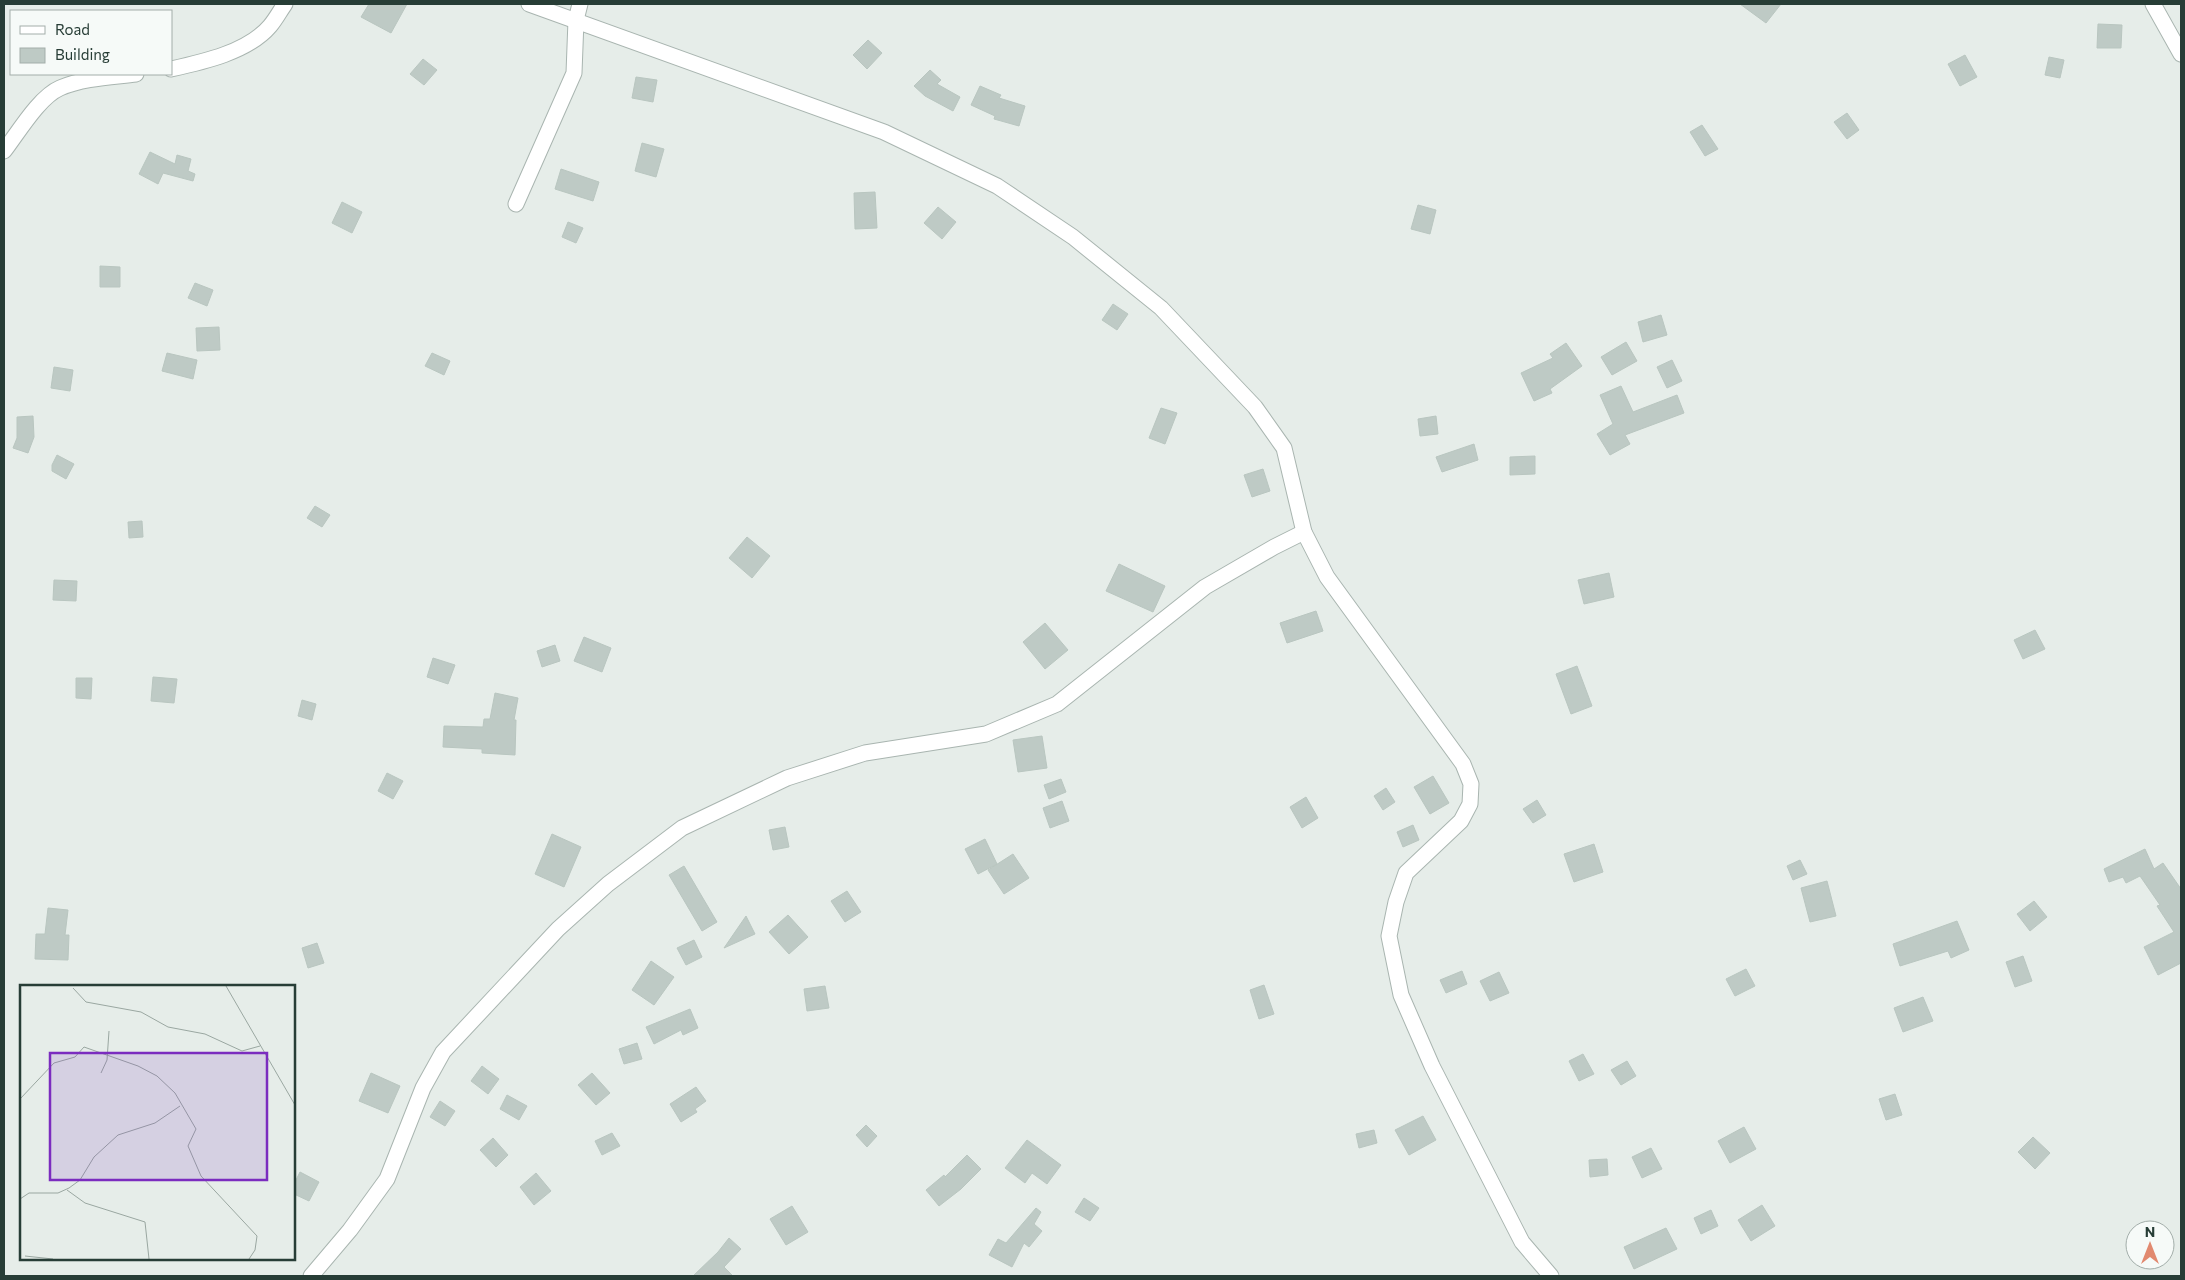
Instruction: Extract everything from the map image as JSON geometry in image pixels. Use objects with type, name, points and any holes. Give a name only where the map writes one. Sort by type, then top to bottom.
[{"type":"street","points":[[172,68],[209,61],[247,44],[269,27],[285,4]]},
{"type":"street","points":[[529,4],[884,132],[998,186],[1074,237],[1161,308],[1255,407],[1284,448],[1304,532],[1327,577],[1463,764],[1471,784],[1470,804],[1461,821],[1406,874],[1396,902],[1389,936],[1401,995],[1432,1066],[1522,1242],[1551,1276]]},
{"type":"street","points":[[516,204],[574,73],[576,20],[580,4]]},
{"type":"street","points":[[2153,4],[2181,54]]},
{"type":"street","points":[[4,151],[44,99],[59,88],[82,81],[128,75]]},
{"type":"street","points":[[311,1276],[350,1230],[387,1178],[423,1088],[443,1052],[558,929],[608,884],[674,833],[787,778],[865,753],[986,734],[1056,704],[1205,587],[1304,532]]},
{"type":"building","points":[[369,4],[407,4],[391,33],[361,17]]},
{"type":"building","points":[[1740,4],[1781,4],[1766,23]]},
{"type":"building","points":[[2098,24],[2122,25],[2121,48],[2097,48]]},
{"type":"building","points":[[868,40],[882,53],[867,69],[853,55]]},
{"type":"building","points":[[1965,55],[1977,77],[1960,86],[1948,64]]},
{"type":"building","points":[[2049,57],[2064,60],[2060,78],[2045,75]]},
{"type":"building","points":[[423,59],[437,70],[424,85],[410,74]]},
{"type":"building","points":[[930,70],[941,80],[937,84],[960,97],[953,111],[925,96],[914,86]]},
{"type":"building","points":[[636,77],[657,80],[653,102],[632,98]]},
{"type":"building","points":[[980,86],[1001,95],[999,98],[1025,106],[1019,126],[994,119],[995,116],[971,105]]},
{"type":"building","points":[[1847,113],[1859,130],[1847,139],[1834,122]]},
{"type":"building","points":[[1702,125],[1718,149],[1705,156],[1690,132]]},
{"type":"building","points":[[642,143],[664,149],[656,177],[635,171]]},
{"type":"building","points":[[150,152],[175,164],[177,155],[191,159],[188,171],[195,174],[193,181],[163,173],[158,184],[139,174]]},
{"type":"building","points":[[561,169],[599,182],[593,201],[555,189]]},
{"type":"building","points":[[875,192],[877,228],[855,229],[854,193]]},
{"type":"building","points":[[342,202],[362,212],[352,233],[332,223]]},
{"type":"building","points":[[1418,205],[1436,210],[1430,234],[1411,229]]},
{"type":"building","points":[[938,207],[956,222],[942,239],[924,223]]},
{"type":"building","points":[[568,222],[583,228],[576,243],[562,237]]},
{"type":"building","points":[[100,266],[120,267],[120,287],[100,287]]},
{"type":"building","points":[[195,283],[213,290],[207,306],[188,298]]},
{"type":"building","points":[[1113,304],[1128,314],[1117,330],[1102,320]]},
{"type":"building","points":[[1661,315],[1667,335],[1643,342],[1638,322]]},
{"type":"building","points":[[219,327],[220,350],[197,351],[196,328]]},
{"type":"building","points":[[1626,342],[1637,361],[1612,375],[1601,357]]},
{"type":"building","points":[[1566,343],[1582,366],[1550,389],[1552,393],[1534,401],[1521,373],[1553,358],[1550,354]]},
{"type":"building","points":[[167,353],[197,360],[193,379],[162,371]]},
{"type":"building","points":[[432,353],[450,361],[444,375],[425,366]]},
{"type":"building","points":[[1672,360],[1682,381],[1667,388],[1657,367]]},
{"type":"building","points":[[54,367],[73,370],[70,391],[51,388]]},
{"type":"building","points":[[1621,386],[1633,412],[1677,395],[1684,413],[1625,435],[1630,444],[1610,455],[1597,434],[1613,424],[1600,395]]},
{"type":"building","points":[[1161,408],[1177,413],[1165,444],[1149,438]]},
{"type":"building","points":[[33,416],[34,437],[28,453],[13,448],[17,438],[17,417]]},
{"type":"building","points":[[1436,416],[1438,434],[1420,436],[1418,419]]},
{"type":"building","points":[[1474,444],[1478,460],[1442,472],[1436,457]]},
{"type":"building","points":[[57,455],[74,464],[66,479],[52,471],[52,465]]},
{"type":"building","points":[[1535,456],[1535,474],[1510,475],[1510,457]]},
{"type":"building","points":[[1263,469],[1270,491],[1252,497],[1244,475]]},
{"type":"building","points":[[315,506],[330,515],[322,527],[307,518]]},
{"type":"building","points":[[142,521],[143,537],[129,538],[128,522]]},
{"type":"building","points":[[747,537],[770,556],[752,578],[729,558]]},
{"type":"building","points":[[1119,564],[1165,586],[1153,612],[1106,591]]},
{"type":"building","points":[[1609,573],[1614,597],[1584,604],[1578,580]]},
{"type":"building","points":[[54,580],[77,581],[76,601],[53,600]]},
{"type":"building","points":[[1316,611],[1323,631],[1287,643],[1280,623]]},
{"type":"building","points":[[1045,623],[1068,650],[1045,669],[1023,642]]},
{"type":"building","points":[[2035,630],[2045,649],[2023,659],[2014,640]]},
{"type":"building","points":[[584,637],[611,648],[602,672],[574,661]]},
{"type":"building","points":[[555,645],[560,661],[542,667],[537,651]]},
{"type":"building","points":[[433,658],[455,665],[448,684],[427,677]]},
{"type":"building","points":[[1577,666],[1592,706],[1571,714],[1556,674]]},
{"type":"building","points":[[153,677],[177,679],[174,703],[151,701]]},
{"type":"building","points":[[76,678],[92,678],[91,699],[76,698]]},
{"type":"building","points":[[495,693],[518,698],[514,720],[516,720],[515,755],[482,753],[482,749],[443,747],[444,726],[483,727],[484,719],[490,719]]},
{"type":"building","points":[[302,700],[316,704],[312,720],[298,716]]},
{"type":"building","points":[[1042,736],[1047,768],[1018,772],[1013,740]]},
{"type":"building","points":[[387,773],[403,781],[393,799],[378,791]]},
{"type":"building","points":[[1433,776],[1449,803],[1430,814],[1414,787]]},
{"type":"building","points":[[1061,779],[1066,792],[1049,799],[1044,785]]},
{"type":"building","points":[[1386,788],[1395,802],[1383,810],[1374,796]]},
{"type":"building","points":[[1306,797],[1318,818],[1302,828],[1290,807]]},
{"type":"building","points":[[1537,800],[1546,815],[1533,823],[1523,809]]},
{"type":"building","points":[[1062,801],[1069,821],[1050,828],[1043,808]]},
{"type":"building","points":[[1413,825],[1419,840],[1403,847],[1397,832]]},
{"type":"building","points":[[785,827],[789,847],[773,850],[769,830]]},
{"type":"building","points":[[552,834],[581,847],[564,887],[535,874]]},
{"type":"building","points":[[985,839],[997,864],[978,874],[965,849]]},
{"type":"building","points":[[1594,844],[1603,872],[1574,882],[1564,854]]},
{"type":"building","points":[[2145,849],[2154,869],[2163,863],[2181,889],[2181,963],[2158,975],[2144,947],[2174,932],[2157,906],[2160,905],[2140,876],[2126,883],[2123,877],[2109,882],[2104,869]]},
{"type":"building","points":[[1013,854],[1029,878],[1004,894],[988,870]]},
{"type":"building","points":[[1800,860],[1807,874],[1793,880],[1787,866]]},
{"type":"building","points":[[684,866],[717,922],[702,931],[669,875]]},
{"type":"building","points":[[1827,881],[1836,916],[1810,922],[1801,888]]},
{"type":"building","points":[[847,891],[861,912],[845,922],[831,901]]},
{"type":"building","points":[[2034,901],[2047,917],[2030,931],[2017,914]]},
{"type":"building","points":[[48,908],[68,910],[65,935],[69,935],[68,960],[35,959],[36,934],[45,934]]},
{"type":"building","points":[[788,915],[808,937],[789,954],[769,932]]},
{"type":"building","points":[[746,916],[755,934],[724,948]]},
{"type":"building","points":[[1957,921],[1969,950],[1951,958],[1948,951],[1900,966],[1893,944]]},
{"type":"building","points":[[694,940],[702,957],[686,965],[677,948]]},
{"type":"building","points":[[317,943],[324,963],[308,968],[302,948]]},
{"type":"building","points":[[2023,956],[2032,981],[2015,987],[2006,962]]},
{"type":"building","points":[[651,961],[674,977],[654,1005],[632,990]]},
{"type":"building","points":[[1746,969],[1755,986],[1735,996],[1726,979]]},
{"type":"building","points":[[1462,971],[1467,984],[1446,993],[1440,980]]},
{"type":"building","points":[[1499,972],[1509,993],[1490,1001],[1480,981]]},
{"type":"building","points":[[1264,985],[1274,1014],[1259,1019],[1250,990]]},
{"type":"building","points":[[825,986],[829,1008],[807,1011],[804,989]]},
{"type":"building","points":[[1923,997],[1933,1021],[1903,1032],[1894,1008]]},
{"type":"building","points":[[690,1009],[698,1028],[683,1035],[681,1030],[654,1044],[646,1027]]},
{"type":"building","points":[[637,1043],[642,1059],[624,1064],[619,1049]]},
{"type":"building","points":[[1583,1054],[1594,1074],[1579,1081],[1569,1061]]},
{"type":"building","points":[[1627,1061],[1636,1076],[1621,1085],[1611,1070]]},
{"type":"building","points":[[482,1066],[499,1079],[488,1094],[471,1081]]},
{"type":"building","points":[[371,1073],[400,1086],[388,1113],[359,1101]]},
{"type":"building","points":[[592,1073],[610,1093],[596,1105],[578,1085]]},
{"type":"building","points":[[696,1087],[706,1101],[695,1109],[697,1112],[681,1122],[670,1104]]},
{"type":"building","points":[[1895,1094],[1902,1115],[1886,1120],[1879,1099]]},
{"type":"building","points":[[507,1095],[527,1106],[519,1120],[500,1109]]},
{"type":"building","points":[[440,1101],[455,1111],[445,1126],[430,1117]]},
{"type":"building","points":[[1423,1116],[1436,1140],[1409,1155],[1395,1130]]},
{"type":"building","points":[[866,1125],[877,1136],[867,1147],[856,1135]]},
{"type":"building","points":[[1744,1127],[1756,1149],[1730,1163],[1718,1141]]},
{"type":"building","points":[[1374,1130],[1377,1143],[1359,1148],[1356,1134]]},
{"type":"building","points":[[612,1133],[620,1146],[602,1155],[595,1141]]},
{"type":"building","points":[[2033,1137],[2050,1153],[2035,1169],[2018,1152]]},
{"type":"building","points":[[493,1138],[508,1155],[496,1167],[480,1150]]},
{"type":"building","points":[[1027,1140],[1061,1165],[1047,1184],[1032,1173],[1025,1183],[1005,1168]]},
{"type":"building","points":[[1651,1148],[1662,1169],[1642,1178],[1632,1157]]},
{"type":"building","points":[[967,1155],[981,1169],[961,1189],[939,1206],[926,1190],[944,1175],[945,1177]]},
{"type":"building","points":[[1607,1159],[1608,1175],[1590,1177],[1589,1160]]},
{"type":"building","points":[[300,1172],[319,1182],[309,1201],[295,1194],[295,1182]]},
{"type":"building","points":[[536,1173],[551,1191],[534,1205],[520,1187]]},
{"type":"building","points":[[1084,1198],[1099,1208],[1090,1221],[1075,1212]]},
{"type":"building","points":[[1762,1205],[1775,1226],[1751,1241],[1738,1220]]},
{"type":"building","points":[[792,1206],[808,1232],[786,1245],[770,1219]]},
{"type":"building","points":[[1036,1208],[1041,1212],[1034,1224],[1042,1231],[1029,1247],[1024,1243],[1012,1267],[989,1255],[998,1239],[1006,1243]]},
{"type":"building","points":[[1711,1210],[1718,1226],[1701,1234],[1694,1218]]},
{"type":"building","points":[[1666,1228],[1677,1249],[1634,1269],[1624,1247]]},
{"type":"building","points":[[729,1238],[741,1249],[724,1267],[733,1276],[693,1276],[718,1252]]}]
